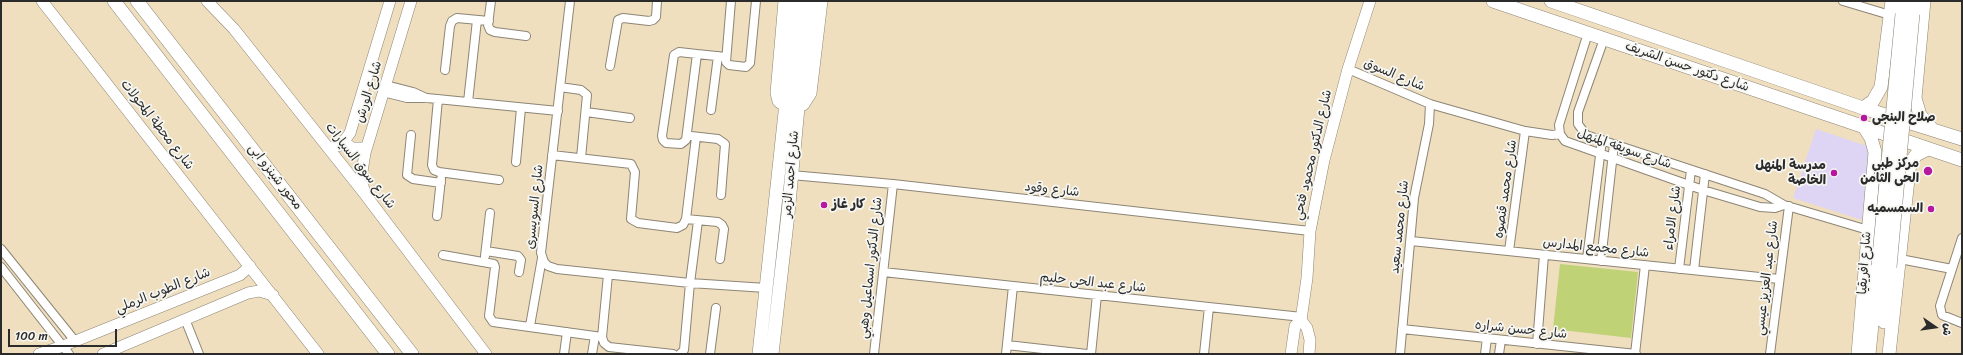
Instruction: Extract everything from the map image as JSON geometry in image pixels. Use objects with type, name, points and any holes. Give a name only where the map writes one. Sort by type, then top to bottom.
[{"type":"main road","name":"محور شينزو ابى","points":[[114,1],[388,354]]},
{"type":"main road","name":"محور شينزو ابى","points":[[137,1],[412,354]]},
{"type":"main road","points":[[785,1],[777,93],[779,101],[791,106],[803,104],[810,93],[821,1]]},
{"type":"main road","points":[[791,106],[797,1]]},
{"type":"main road","points":[[791,106],[808,1]]},
{"type":"main road","name":"شارع دكتور حسن الشريف","points":[[1493,1],[1962,160]]},
{"type":"main road","points":[[1888,353],[1889,264],[1902,11],[1892,1]]},
{"type":"main road","points":[[1863,108],[1873,101],[1879,92],[1884,63],[1902,11],[1915,1]]},
{"type":"main road","points":[[1924,1],[1917,73],[1916,104],[1920,115],[1933,130]]},
{"type":"main road","name":"شارع دكتور حسن الشريف","points":[[1557,2],[1863,108],[1962,139]]},
{"type":"main road","points":[[1884,63],[1888,74],[1899,80],[1907,80],[1917,73]]},
{"type":"main road","name":"شارع احمد الزمر","points":[[772,354],[791,175],[791,106]]},
{"type":"main road","name":"شارع احمد الزمر","points":[[752,354],[758,314],[764,305],[791,106]]},
{"type":"main road","points":[[1881,133],[1886,126],[1885,115]]},
{"type":"main road","points":[[1905,141],[1902,136],[1903,130],[1910,123]]},
{"type":"main road","name":"شارع افريقيا","points":[[1858,354],[1874,148],[1871,138],[1864,127]]},
{"type":"main road","points":[[1869,354],[1907,188],[1911,162],[1916,155],[1928,149]]},
{"type":"main road","points":[[1872,183],[1881,175],[1894,174],[1901,178],[1907,188]]},
{"type":"main road","points":[[760,354],[764,305]]},
{"type":"street","name":"شارع محطة المحولات","points":[[42,1],[250,266]]},
{"type":"street","name":"شارع سوق السيارات","points":[[207,1],[234,28],[329,148],[486,354]]},
{"type":"street","name":"شارع الورش","points":[[344,142],[350,133],[390,1]]},
{"type":"street","name":"شارع الورش","points":[[364,193],[361,178],[366,148],[411,1]]},
{"type":"street","points":[[491,1],[488,21],[489,28],[492,32],[526,36]]},
{"type":"street","name":"شارع السويسرى","points":[[570,1],[552,155],[542,258],[548,266],[552,268],[690,283],[766,288]]},
{"type":"street","points":[[610,66],[618,20],[623,18],[649,22],[656,17],[657,1]]},
{"type":"street","points":[[711,110],[722,57],[731,1]]},
{"type":"street","points":[[697,54],[685,142],[681,144],[666,143],[662,138],[673,57],[679,52],[697,54],[722,57],[729,65],[744,67],[749,65],[756,1]]},
{"type":"street","name":"شارع الدكتور محمود فتحي","points":[[1291,354],[1295,326],[1301,318],[1310,231],[1324,160],[1348,69],[1370,1]]},
{"type":"street","points":[[1843,1],[1902,11]]},
{"type":"street","points":[[444,70],[450,23],[457,18],[488,21]]},
{"type":"street","points":[[468,102],[477,20]]},
{"type":"street","name":"شارع سويقه المنهل","points":[[1588,33],[1560,122],[1560,134],[1568,143],[1703,190],[1760,207],[1775,208],[1787,206]]},
{"type":"street","name":"شارع سويقه المنهل","points":[[1604,38],[1577,116],[1580,128],[1586,135],[1765,194],[1787,206],[1868,230]]},
{"type":"street","name":"شارع السوق","points":[[1348,69],[1430,104],[1525,131],[1552,135],[1560,134]]},
{"type":"street","points":[[560,87],[584,91],[588,98],[581,158]]},
{"type":"street","points":[[384,88],[407,98],[438,99],[558,112]]},
{"type":"street","points":[[438,99],[432,165],[434,170],[442,173],[499,180]]},
{"type":"street","name":"شارع محمد سعيد","points":[[1400,354],[1417,178],[1429,124],[1430,104]]},
{"type":"street","points":[[516,162],[521,108]]},
{"type":"street","points":[[586,112],[630,118]]},
{"type":"street","name":"شارع محمد قنصوه","points":[[1509,251],[1525,131]]},
{"type":"street","points":[[411,135],[407,175],[414,179],[441,183]]},
{"type":"street","points":[[687,136],[718,139],[725,144],[721,195]]},
{"type":"street","points":[[552,155],[628,163],[634,166],[635,172],[630,216],[635,222],[677,228],[683,225],[686,219],[696,137]]},
{"type":"street","points":[[1587,259],[1602,140]]},
{"type":"street","points":[[329,148],[337,147],[344,142],[352,148],[366,148]]},
{"type":"street","points":[[1601,260],[1614,144]]},
{"type":"street","name":"شارع الامراء","points":[[1679,269],[1691,170]]},
{"type":"street","points":[[437,216],[442,173]]},
{"type":"street","name":"شارع الامراء","points":[[1694,270],[1705,174]]},
{"type":"street","name":"شارع وقود","points":[[791,175],[893,184],[1310,231]]},
{"type":"street","name":"شارع الدكتور اسماعيل وهبي","points":[[874,354],[893,184]]},
{"type":"street","name":"شارع عبد العزيز عيسي","points":[[1770,354],[1787,206]]},
{"type":"street","points":[[484,261],[490,213]]},
{"type":"street","points":[[686,219],[718,222],[723,227],[720,259]]},
{"type":"street","points":[[680,354],[684,350],[690,283],[698,221]]},
{"type":"street","points":[[1962,238],[1941,303],[1942,315],[1962,323]]},
{"type":"street","name":"شارع مجمع المدارس","points":[[1411,241],[1779,279]]},
{"type":"street","points":[[1,249],[75,341]]},
{"type":"street","points":[[486,252],[518,256],[521,260],[519,272]]},
{"type":"street","points":[[443,255],[493,263],[496,267],[490,319],[495,323],[530,326],[599,336],[609,347],[672,354]]},
{"type":"street","points":[[1537,344],[1544,255]]},
{"type":"street","points":[[530,326],[542,258]]},
{"type":"street","points":[[1889,264],[1952,269]]},
{"type":"street","points":[[1636,354],[1645,265]]},
{"type":"street","name":"شارع الطوب الرملي","points":[[39,354],[66,350],[75,341],[230,279],[245,272],[250,266]]},
{"type":"street","points":[[250,266],[318,354]]},
{"type":"street","points":[[1,267],[66,350]]},
{"type":"street","name":"شارع عبد الحى حليم","points":[[883,272],[1301,318]]},
{"type":"street","points":[[592,354],[599,336],[608,275]]},
{"type":"street","points":[[230,279],[236,286],[237,297]]},
{"type":"street","points":[[1006,354],[1013,286]]},
{"type":"street","points":[[103,354],[115,352],[185,319],[237,297],[253,292],[273,295]]},
{"type":"street","points":[[1091,354],[1097,295]]},
{"type":"street","points":[[1204,354],[1209,307]]},
{"type":"street","points":[[710,354],[716,308]]},
{"type":"street","points":[[1301,318],[1308,328],[1309,354]]},
{"type":"street","points":[[185,319],[199,354]]},
{"type":"street","name":"شارع حسن شراره","points":[[1402,329],[1537,344],[1581,351],[1636,354]]},
{"type":"street","points":[[564,354],[567,332]]},
{"type":"street","points":[[1486,354],[1487,338]]},
{"type":"street","points":[[1499,354],[1501,340]]},
{"type":"street","points":[[308,341],[309,354]]},
{"type":"street","points":[[1007,345],[1087,354]]},
{"type":"shaded area","name":"مدرسة المنهل الخاصة","points":[[1816,129],[1870,147],[1862,220],[1793,198]]},
{"type":"green space","points":[[1560,264],[1638,272],[1631,338],[1553,329]]},
{"type":"place","name":"صلاح البنجى","points":[[1864,118]]},
{"type":"place","name":"مركز طبي الحى الثامن","points":[[1928,171]]},
{"type":"place","name":"مدرسة المنهل الخاصة","points":[[1834,173]]},
{"type":"place","name":"كار غاز","points":[[824,205]]},
{"type":"place","name":"السمسميه","points":[[1931,209]]}]
